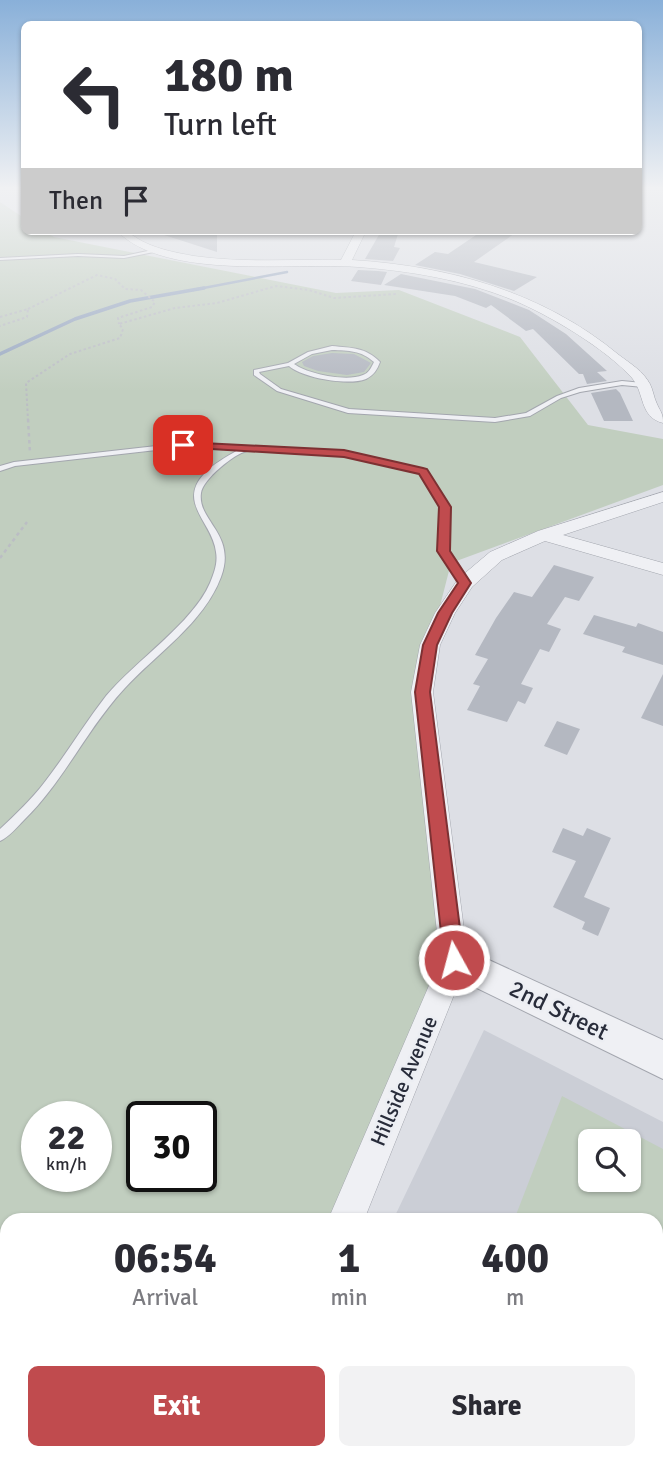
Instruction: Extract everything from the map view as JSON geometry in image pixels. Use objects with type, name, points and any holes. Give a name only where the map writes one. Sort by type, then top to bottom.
[{"type":"street","points":[[180,256],[223,261],[345,263],[433,274],[514,295],[558,315],[592,337],[642,380],[650,405],[663,419]]},
{"type":"street","points":[[345,263],[348,256]]},
{"type":"street","name":"Hillside Avenue","points":[[349,1213],[454,960],[422,692],[430,645],[445,613],[465,583],[496,556],[544,535],[663,497]]},
{"type":"street","points":[[544,535],[663,569]]},
{"type":"street","name":"2nd Street","points":[[454,960],[663,1060]]},
{"type":"lane","points":[[0,259],[58,256]]},
{"type":"lane","points":[[88,256],[118,256]]},
{"type":"lane","points":[[290,364],[318,377],[342,380],[372,372],[377,362],[367,353],[332,348],[310,353],[290,364],[260,368],[256,371],[257,375],[279,390],[327,406],[392,414],[507,420],[528,415],[559,397],[579,390],[622,383],[643,386]]},
{"type":"lane","points":[[0,467],[183,445],[344,453],[423,472],[445,507],[443,551],[465,583]]},
{"type":"lane","points":[[0,836],[54,779],[119,687],[198,607],[212,588],[223,559],[221,543],[200,511],[197,498],[199,488],[204,478],[246,448]]},
{"type":"path","points":[[0,317],[28,309],[97,275],[115,279],[125,289],[141,290],[155,302],[152,307],[118,318],[118,324],[123,329],[120,338],[82,347],[56,359],[26,383],[30,462]]},
{"type":"path","points":[[118,324],[175,308],[218,303],[276,286],[309,289],[334,298],[396,295]]},
{"type":"path","points":[[0,326],[27,317],[28,309]]},
{"type":"path","points":[[0,558],[27,522]]},
{"type":"shaded area","points":[[484,1030],[663,1122],[663,1213],[396,1213]]},
{"type":"green space","points":[[0,256],[150,256],[336,293],[399,290],[520,337],[588,425],[663,439],[663,485],[451,563],[430,645],[422,692],[454,960],[349,1213],[0,1213]]},
{"type":"green space","points":[[562,1096],[625,1129],[578,1129],[578,1192],[641,1192],[641,1137],[663,1149],[663,1213],[517,1213]]},
{"type":"building","points":[[367,256],[396,256],[393,261],[365,259]]},
{"type":"building","points":[[429,256],[482,256],[474,262],[537,277],[514,291],[460,274],[415,265]]},
{"type":"building","points":[[358,270],[387,272],[381,285],[351,281]]},
{"type":"building","points":[[401,274],[475,289],[529,310],[566,334],[607,371],[597,372],[607,381],[587,384],[583,374],[579,374],[533,329],[526,331],[491,305],[486,308],[455,296],[384,285]]},
{"type":"building","points":[[354,354],[371,363],[364,372],[347,375],[318,371],[304,366],[302,362],[313,356]]},
{"type":"building","points":[[616,389],[633,421],[604,421],[591,393]]},
{"type":"building","points":[[554,565],[594,577],[579,601],[565,597],[547,624],[561,629],[549,652],[540,649],[521,684],[533,688],[525,704],[518,701],[507,722],[467,710],[480,686],[473,684],[488,659],[475,655],[496,618],[514,592],[532,597]]},
{"type":"building","points":[[594,615],[636,627],[638,623],[663,632],[663,665],[622,652],[625,647],[583,634]]},
{"type":"building","points":[[663,674],[663,726],[641,718]]},
{"type":"building","points":[[557,721],[580,729],[567,755],[544,746]]},
{"type":"building","points":[[563,828],[583,836],[587,828],[611,838],[584,897],[610,908],[598,936],[582,929],[585,922],[553,907],[576,861],[552,852]]},
{"type":"waterway","points":[[197,289],[287,272]]},
{"type":"waterway","points":[[197,289],[204,288]]},
{"type":"waterway","points":[[0,354],[75,319],[130,301],[197,289]]},
{"type":"waterway","points":[[193,290],[197,289]]},
{"type":"route","points":[[183,445],[344,453],[423,472],[445,507],[443,551],[465,583],[445,613],[430,645],[422,692],[454,960]]}]
